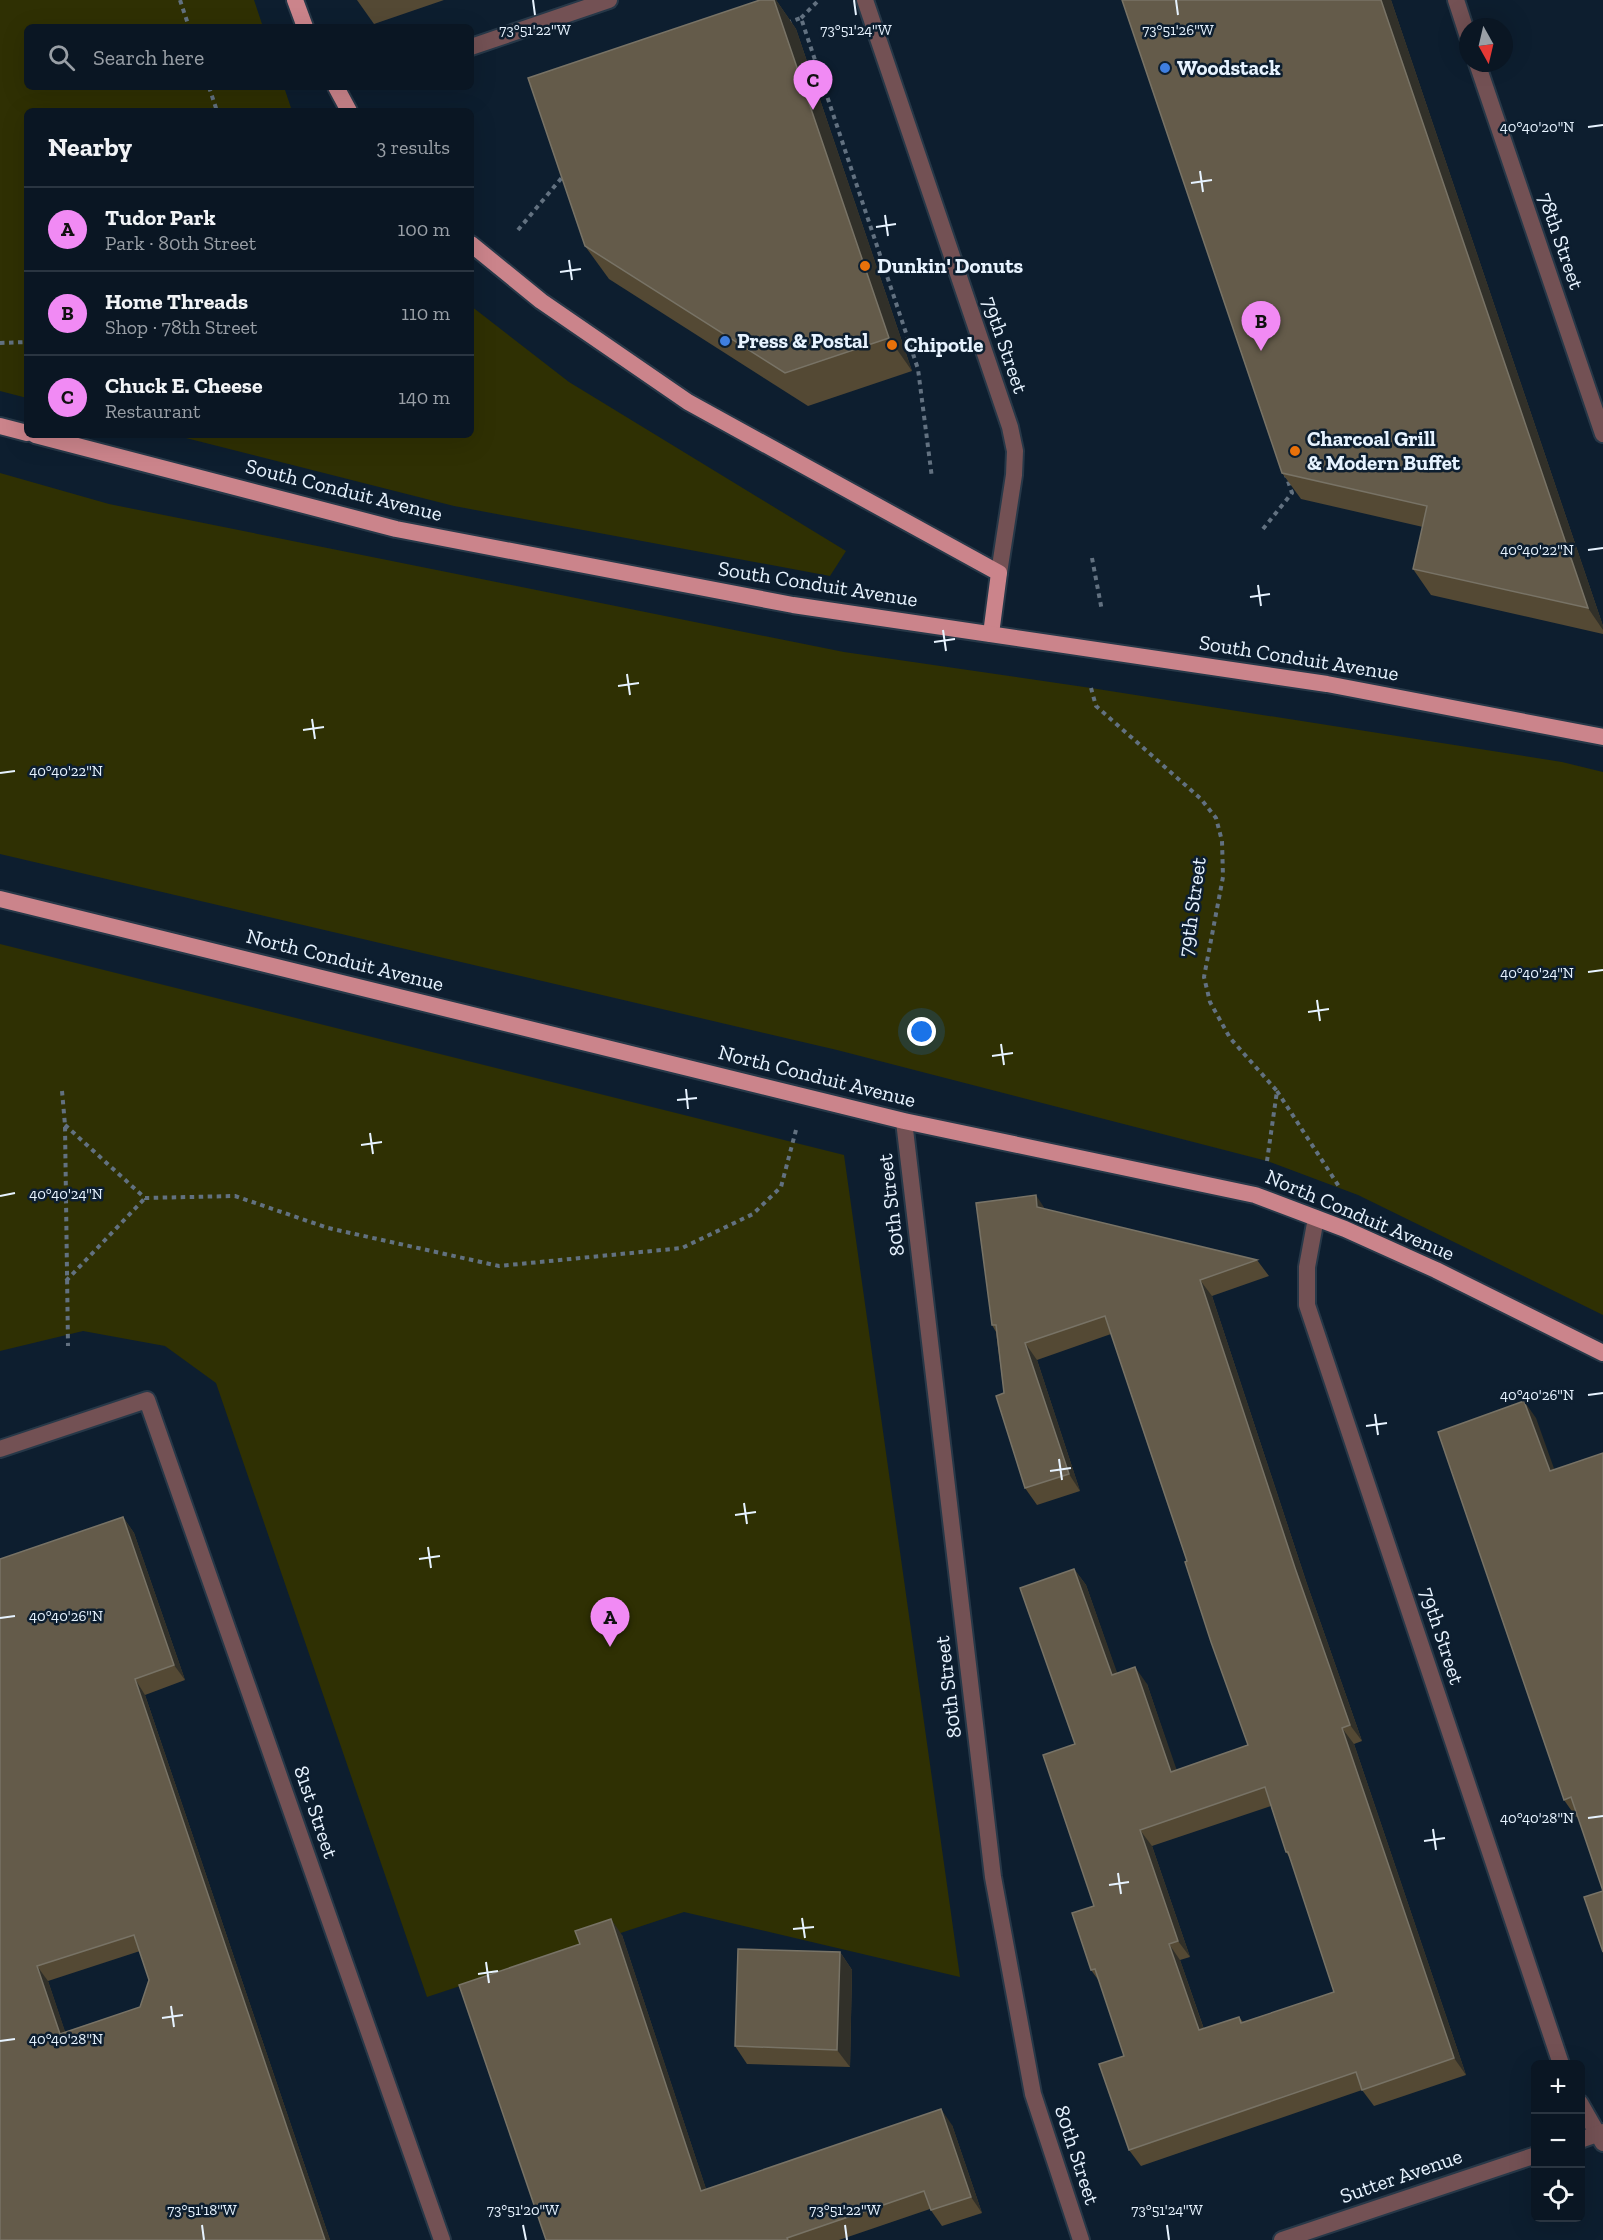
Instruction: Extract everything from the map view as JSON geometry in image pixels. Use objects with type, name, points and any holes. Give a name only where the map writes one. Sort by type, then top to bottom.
[{"type":"main road","points":[[295,0],[304,24]]},
{"type":"main road","points":[[343,90],[349,108]]},
{"type":"main road","points":[[474,246],[541,301],[688,402],[999,573],[991,634]]},
{"type":"main road","points":[[0,426],[24,432]]},
{"type":"main road","name":"South Conduit Avenue","points":[[47,438],[396,529],[793,605],[1327,684],[1603,737]]},
{"type":"main road","name":"North Conduit Avenue","points":[[0,899],[904,1121],[1255,1195],[1317,1218],[1436,1270],[1603,1353]]},
{"type":"street","points":[[474,46],[609,0]]},
{"type":"street","name":"79th Street","points":[[865,0],[1010,427],[1015,451],[1014,475],[999,573]]},
{"type":"street","points":[[1456,0],[1462,18]]},
{"type":"street","name":"78th Street","points":[[1480,72],[1603,434]]},
{"type":"street","name":"80th Street","points":[[904,1121],[993,1877],[1033,2094],[1081,2240]]},
{"type":"street","name":"79th Street","points":[[1317,1218],[1307,1266],[1307,1305],[1560,2060]]},
{"type":"street","name":"81st Street","points":[[0,1449],[147,1400],[441,2240]]},
{"type":"street","points":[[1585,2110],[1601,2136],[1585,2139]]},
{"type":"street","name":"Sutter Avenue","points":[[1282,2240],[1531,2157]]},
{"type":"path","points":[[180,0],[188,24]]},
{"type":"path","points":[[779,26],[801,18],[819,0]]},
{"type":"path","points":[[801,18],[918,369],[932,478]]},
{"type":"path","points":[[210,90],[216,108]]},
{"type":"path","points":[[518,230],[565,172]]},
{"type":"path","points":[[0,343],[24,342]]},
{"type":"path","points":[[1263,529],[1292,493],[1284,471]]},
{"type":"path","points":[[1092,558],[1102,611]]},
{"type":"path","name":"79th Street","points":[[1091,688],[1096,706],[1201,799],[1216,818],[1222,841],[1223,877],[1204,977],[1210,1002],[1230,1038],[1277,1091],[1340,1188]]},
{"type":"path","points":[[62,1091],[65,1125],[68,1346]]},
{"type":"path","points":[[1267,1161],[1277,1091]]},
{"type":"path","points":[[65,1125],[145,1198],[235,1196],[328,1228],[499,1266],[682,1248],[753,1214],[781,1187],[796,1130]]},
{"type":"path","points":[[66,1281],[145,1198]]},
{"type":"shaded area","points":[[0,0],[254,0],[262,24],[24,24],[24,90],[285,90],[291,108],[24,108],[24,397],[0,391]]},
{"type":"shaded area","points":[[474,308],[569,382],[846,551],[830,576],[454,506],[186,438],[474,438]]},
{"type":"shaded area","points":[[0,473],[109,504],[844,652],[1091,688],[1562,762],[1603,772],[1603,1315],[1358,1195],[1267,1161],[837,1050],[0,854]]},
{"type":"shaded area","points":[[0,944],[844,1155],[960,1977],[684,1912],[427,1997],[216,1383],[165,1346],[83,1331],[0,1351]]},
{"type":"building","points":[[760,0],[774,0],[889,338],[785,373],[585,246],[528,78]]},
{"type":"building","points":[[1122,0],[1381,0],[1588,608],[1413,569],[1427,506],[1282,473]]},
{"type":"building","points":[[1036,1195],[1037,1207],[1257,1260],[1200,1280],[1295,1568],[1350,1725],[1342,1728],[1454,2058],[1362,2090],[1356,2072],[1129,2150],[1099,2064],[1124,2056],[1095,1969],[1091,1970],[1072,1913],[1094,1906],[1043,1755],[1075,1744],[1020,1588],[1074,1569],[1112,1675],[1135,1667],[1171,1772],[1248,1745],[1211,1642],[1185,1562],[1187,1561],[1105,1316],[1025,1343],[1069,1474],[1025,1488],[996,1396],[1004,1393],[996,1325],[992,1325],[976,1203]],"holes":[[[1265,1787],[1286,1852],[1288,1852],[1334,1992],[1241,2023],[1239,2017],[1199,2030],[1169,1944],[1178,1941],[1140,1830]]]},
{"type":"building","points":[[1524,1401],[1550,1471],[1603,1453],[1603,1891],[1571,1797],[1564,1800],[1438,1432]]},
{"type":"building","points":[[123,1517],[174,1665],[135,1679],[325,2240],[0,2240],[0,1559]],"holes":[[[134,1935],[149,1980],[140,2007],[60,2034],[37,1966]]]},
{"type":"building","points":[[1603,1891],[1603,1952],[1584,1897]]},
{"type":"building","points":[[611,1919],[701,2191],[941,2109],[971,2197],[931,2210],[924,2191],[787,2238],[788,2240],[546,2240],[459,1985],[580,1944],[575,1931]]},
{"type":"building","points":[[738,1949],[840,1952],[837,2050],[735,2046]]},
{"type":"place","name":"Woodstack","points":[[1165,68]]},
{"type":"place","name":"Chuck E. Cheese","points":[[813,110]]},
{"type":"place","name":"Dunkin' Donuts","points":[[865,266]]},
{"type":"place","name":"Press & Postal","points":[[725,341]]},
{"type":"place","name":"Chipotle","points":[[892,345]]},
{"type":"place","name":"Home Threads","points":[[1261,351]]},
{"type":"place","name":"Charcoal Grill & Modern Buffet","points":[[1295,451]]},
{"type":"place","name":"Tudor Park","points":[[610,1647]]}]
